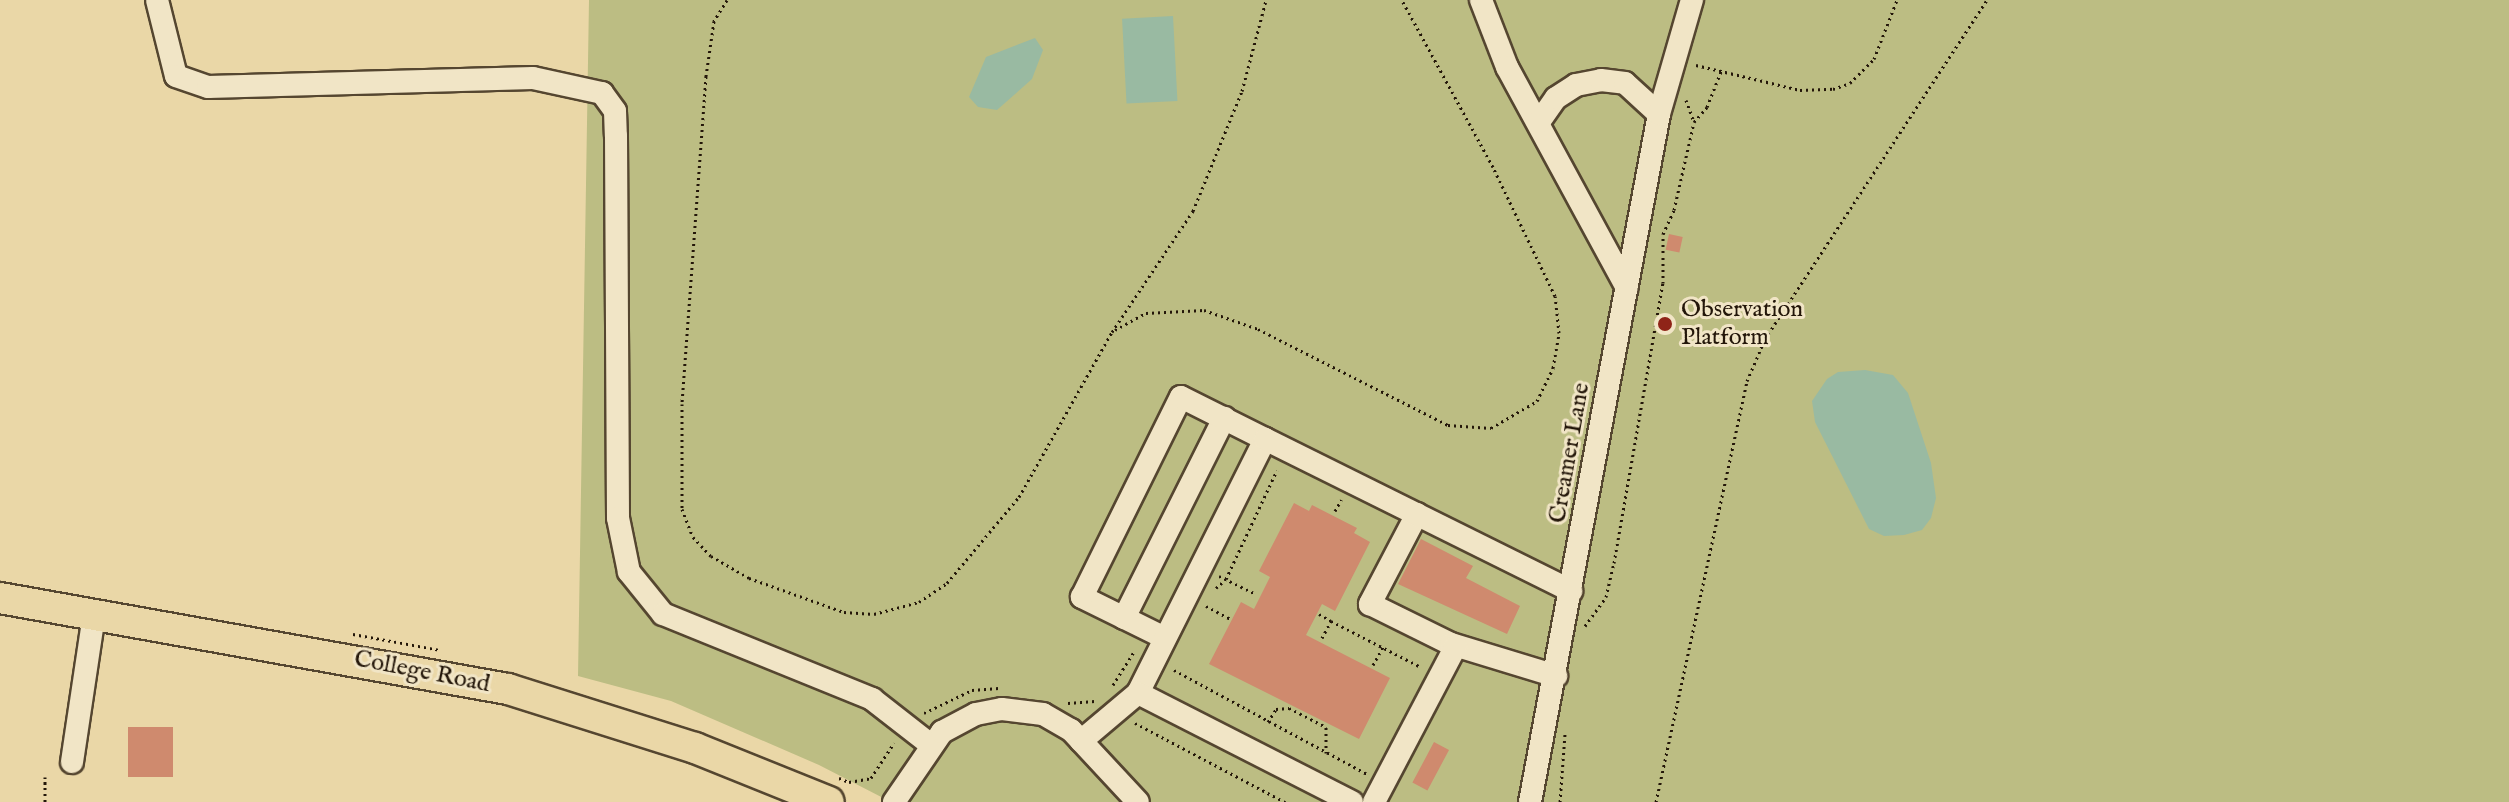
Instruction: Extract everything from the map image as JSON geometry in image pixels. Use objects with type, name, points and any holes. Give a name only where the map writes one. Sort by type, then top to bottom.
[{"type":"main road","name":"College Road","points":[[0,598],[508,689],[833,790]]},
{"type":"street","points":[[1481,0],[1507,67],[1627,288]]},
{"type":"street","name":"Creamer Lane","points":[[1530,802],[1659,114],[1692,0]]},
{"type":"street","points":[[161,5],[176,76],[208,87],[533,78],[602,93],[615,111],[618,518],[629,572],[663,614],[872,699],[931,745]]},
{"type":"street","points":[[1539,122],[1556,98],[1576,85],[1601,80],[1625,83],[1659,114]]},
{"type":"street","points":[[1165,638],[1082,597],[1181,397],[1571,591]]},
{"type":"street","points":[[1124,618],[1224,418]]},
{"type":"street","points":[[1081,741],[1168,665],[1165,638],[1265,439]]},
{"type":"street","points":[[1417,514],[1370,604],[1456,646],[1556,676]]},
{"type":"street","points":[[72,762],[94,614]]},
{"type":"street","points":[[1379,793],[1456,646]]},
{"type":"street","points":[[1138,693],[1352,802]]},
{"type":"street","points":[[894,802],[931,745],[961,720],[1002,709],[1043,714],[1081,741],[1138,802]]},
{"type":"path","points":[[727,0],[714,21],[706,76],[682,404],[682,509],[693,537],[711,556],[749,578],[844,612],[874,614],[919,602],[947,583],[1019,497],[1112,332],[1193,211],[1242,91],[1266,0]]},
{"type":"path","points":[[1112,332],[1146,313],[1204,310],[1258,329],[1448,425],[1491,428],[1537,401],[1553,368],[1557,344],[1555,296],[1493,167],[1402,0]]},
{"type":"path","points":[[1673,67],[1722,69],[1800,90],[1850,83],[1885,40],[1897,0]]},
{"type":"path","points":[[1656,802],[1747,381],[1765,339],[1987,0]]},
{"type":"path","points":[[1582,629],[1606,597],[1614,563],[1663,283],[1663,234],[1674,210],[1694,122],[1707,107],[1722,69]]},
{"type":"path","points":[[1200,618],[1226,579],[1279,467],[1291,474]]},
{"type":"path","points":[[1328,493],[1354,507]]},
{"type":"path","points":[[1335,511],[1341,500]]},
{"type":"path","points":[[1201,568],[1254,593]]},
{"type":"path","points":[[1206,606],[1230,619]]},
{"type":"path","points":[[1319,614],[1419,666]]},
{"type":"path","points":[[1322,638],[1331,621]]},
{"type":"path","points":[[341,633],[441,650]]},
{"type":"path","points":[[1373,665],[1383,647]]},
{"type":"path","points":[[1106,694],[1132,649],[1168,665],[1326,753],[1379,793]]},
{"type":"path","points":[[833,790],[849,782],[871,778],[905,727],[947,699],[983,688],[1009,688]]},
{"type":"path","points":[[1056,700],[1078,706],[1099,699]]},
{"type":"path","points":[[1268,722],[1276,709],[1289,708],[1326,727],[1326,753]]},
{"type":"path","points":[[1128,720],[1285,802]]},
{"type":"path","points":[[1560,802],[1565,726]]},
{"type":"path","points":[[45,777],[45,802]]},
{"type":"green space","points":[[589,0],[2509,0],[2509,802],[891,802],[819,765],[671,701],[578,676]]},
{"type":"shaded area","points":[[1173,16],[1177,101],[1127,104],[1122,19]]},
{"type":"shaded area","points":[[1035,38],[1043,50],[1032,79],[997,110],[978,107],[969,97],[986,57]]},
{"type":"shaded area","points":[[1865,370],[1893,375],[1908,393],[1931,463],[1936,498],[1931,518],[1922,530],[1884,536],[1869,529],[1815,422],[1812,401],[1827,379],[1838,372]]},
{"type":"building","points":[[1669,234],[1683,237],[1679,253],[1666,250]]},
{"type":"building","points":[[1294,503],[1309,511],[1312,505],[1357,528],[1354,533],[1370,542],[1335,611],[1322,604],[1306,635],[1390,678],[1359,739],[1209,664],[1241,602],[1254,609],[1270,577],[1259,571]]},
{"type":"building","points":[[1421,539],[1473,566],[1466,578],[1520,606],[1507,634],[1398,584]]},
{"type":"building","points":[[128,727],[173,727],[173,777],[128,777]]},
{"type":"building","points":[[1434,742],[1449,750],[1427,791],[1412,783]]},
{"type":"place","name":"Observation Platform","points":[[1665,324]]}]
